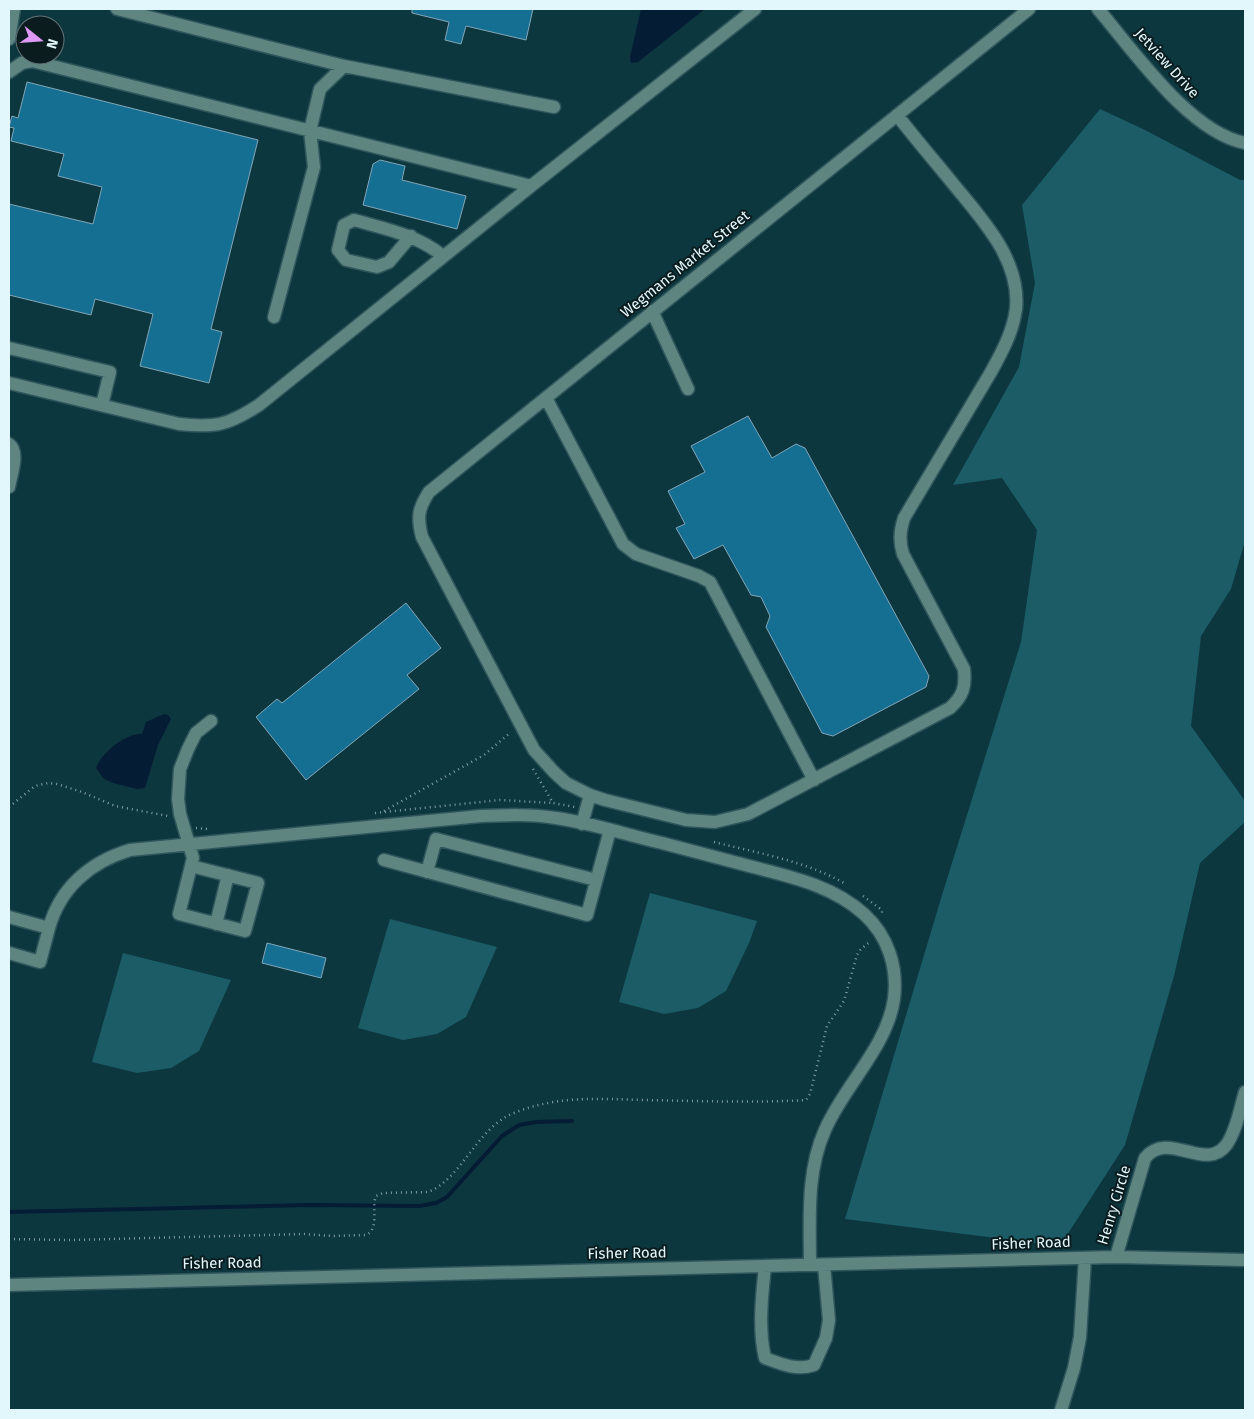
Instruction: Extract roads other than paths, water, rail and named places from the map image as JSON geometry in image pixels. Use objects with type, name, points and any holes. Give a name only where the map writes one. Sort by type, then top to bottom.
[{"type":"street","points":[[9,39],[14,9]]},
{"type":"street","points":[[117,9],[344,66],[554,107]]},
{"type":"street","points":[[9,383],[179,424],[204,427],[223,424],[239,418],[755,9]]},
{"type":"street","name":"Wegmans Market Street","points":[[897,114],[998,243],[1012,274],[1016,292],[1016,307],[1010,334],[991,372],[904,518],[900,530],[903,554],[964,669],[964,691],[959,700],[950,708],[748,814],[715,822],[686,820],[590,795],[566,783],[534,750],[422,537],[418,521],[421,505],[429,492],[652,311],[897,114],[1029,9]]},
{"type":"street","name":"Jetview Drive","points":[[1098,9],[1172,97],[1206,126],[1236,141],[1245,143]]},
{"type":"street","points":[[9,72],[22,63],[32,61],[531,186]]},
{"type":"street","points":[[274,317],[314,168],[310,131],[320,89],[344,66]]},
{"type":"street","points":[[411,236],[389,262],[376,267],[346,260],[338,250],[344,225],[354,220],[411,236],[443,256]]},
{"type":"street","points":[[652,311],[688,388]]},
{"type":"street","points":[[9,348],[110,372],[102,406]]},
{"type":"street","points":[[546,398],[623,544],[636,554],[699,576],[710,582],[814,780]]},
{"type":"street","points":[[9,444],[14,449],[15,456],[9,487]]},
{"type":"street","points":[[191,866],[258,883],[245,931],[179,914],[191,866],[193,858],[182,823],[177,790],[180,770],[196,733],[211,721]]},
{"type":"street","points":[[582,824],[590,795]]},
{"type":"street","points":[[9,953],[40,962],[54,911],[69,889],[81,876],[102,860],[130,850],[432,820],[511,814],[556,818],[711,856],[817,886],[832,893],[863,913],[878,930],[886,943],[891,957],[894,971],[894,999],[882,1037],[838,1103],[824,1131],[817,1153],[812,1172],[811,1186],[810,1265]]},
{"type":"street","points":[[427,872],[436,839],[432,820]]},
{"type":"street","points":[[384,860],[587,915],[610,830]]},
{"type":"street","points":[[436,839],[596,880]]},
{"type":"street","points":[[216,924],[228,875]]},
{"type":"street","points":[[9,917],[49,928]]},
{"type":"street","name":"Henry Circle","points":[[1116,1257],[1145,1158],[1154,1149],[1160,1147],[1169,1147],[1204,1155],[1217,1154],[1227,1144],[1234,1129],[1245,1092]]},
{"type":"street","name":"Fisher Road","points":[[9,1284],[1116,1257],[1245,1260]]},
{"type":"street","points":[[1061,1410],[1074,1368],[1080,1337],[1086,1258]]},
{"type":"street","points":[[765,1266],[762,1300],[762,1345],[765,1358],[785,1366],[804,1369],[814,1365],[826,1338],[829,1320],[824,1265]]},
{"type":"waterway","points":[[9,1212],[309,1205],[419,1206],[436,1203],[447,1197],[502,1136],[519,1125],[536,1122],[572,1121]]}]
